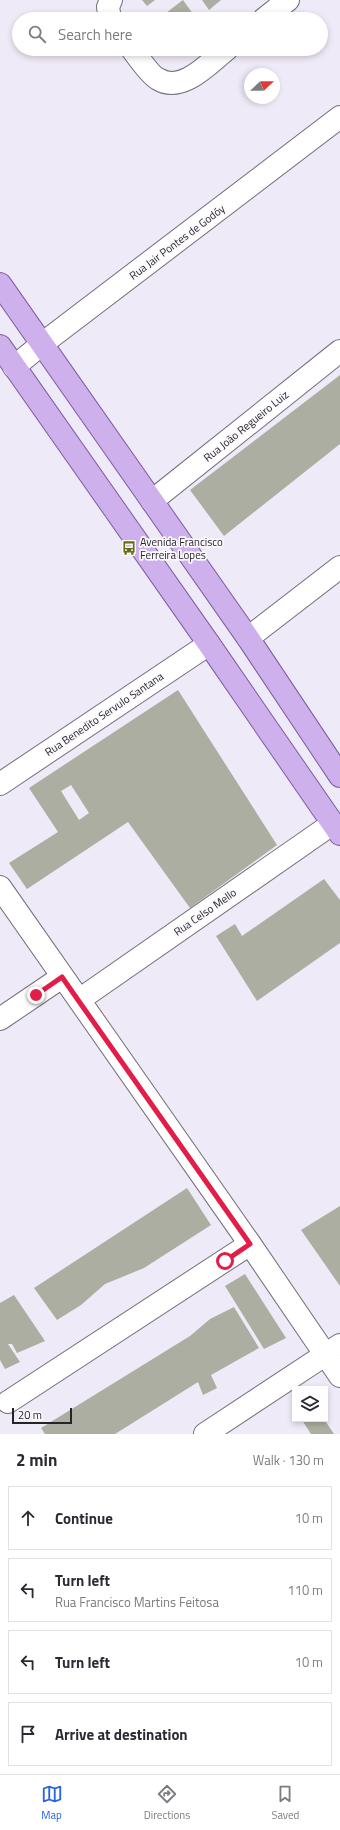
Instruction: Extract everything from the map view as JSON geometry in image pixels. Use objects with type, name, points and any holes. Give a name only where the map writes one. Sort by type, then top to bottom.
[{"type":"main road","points":[[0,284],[248,638],[340,776]]},
{"type":"main road","points":[[0,346],[209,644],[336,829]]},
{"type":"street","points":[[109,12],[108,7],[111,0]]},
{"type":"street","points":[[273,12],[288,0]]},
{"type":"street","points":[[138,56],[157,79],[168,82],[178,82],[189,78],[218,56]]},
{"type":"street","name":"Rua Jair Pontes de Godóy","points":[[14,367],[42,344],[340,117]]},
{"type":"street","name":"Rua João Regueiro Luiz","points":[[152,501],[340,351]]},
{"type":"street","points":[[248,638],[340,567]]},
{"type":"street","name":"Rua Benedito Servulo Santana","points":[[0,784],[209,644]]},
{"type":"street","name":"Rua Celso Mello","points":[[78,1000],[336,829]]},
{"type":"street","points":[[0,887],[250,1244],[333,1350],[340,1376]]},
{"type":"street","points":[[0,1019],[62,977]]},
{"type":"street","points":[[8,1402],[250,1244]]},
{"type":"street","points":[[205,1434],[333,1350]]},
{"type":"building","points":[[142,0],[155,0],[147,6]]},
{"type":"building","points":[[183,0],[192,12],[167,12]]},
{"type":"building","points":[[202,0],[221,0],[209,10]]},
{"type":"building","points":[[340,375],[340,444],[224,536],[190,490]]},
{"type":"building","points":[[178,690],[277,845],[190,908],[128,822],[27,889],[9,863],[58,832],[29,788]],"holes":[[[71,785],[89,813],[79,820],[61,791]]]},
{"type":"building","points":[[324,879],[340,900],[340,943],[257,1001],[216,936],[235,924],[242,936]]},
{"type":"building","points":[[187,1188],[211,1225],[144,1268],[105,1284],[81,1305],[57,1320],[34,1288]]},
{"type":"building","points":[[340,1206],[340,1286],[301,1230]]},
{"type":"building","points":[[245,1274],[286,1338],[264,1349],[225,1286]]},
{"type":"building","points":[[14,1295],[45,1341],[17,1353],[12,1344],[8,1344],[20,1362],[5,1369],[0,1360],[0,1303]]},
{"type":"building","points":[[234,1307],[259,1348],[211,1375],[217,1388],[203,1395],[198,1382],[115,1434],[45,1434],[41,1428],[190,1336],[210,1319]]},
{"type":"building","points":[[303,1422],[326,1422],[334,1434],[311,1434]]},
{"type":"place","name":"Avenida Francisco Ferreira Lopes","points":[[129,548]]},
{"type":"route","points":[[36,995],[62,977],[250,1244],[225,1261]]}]
